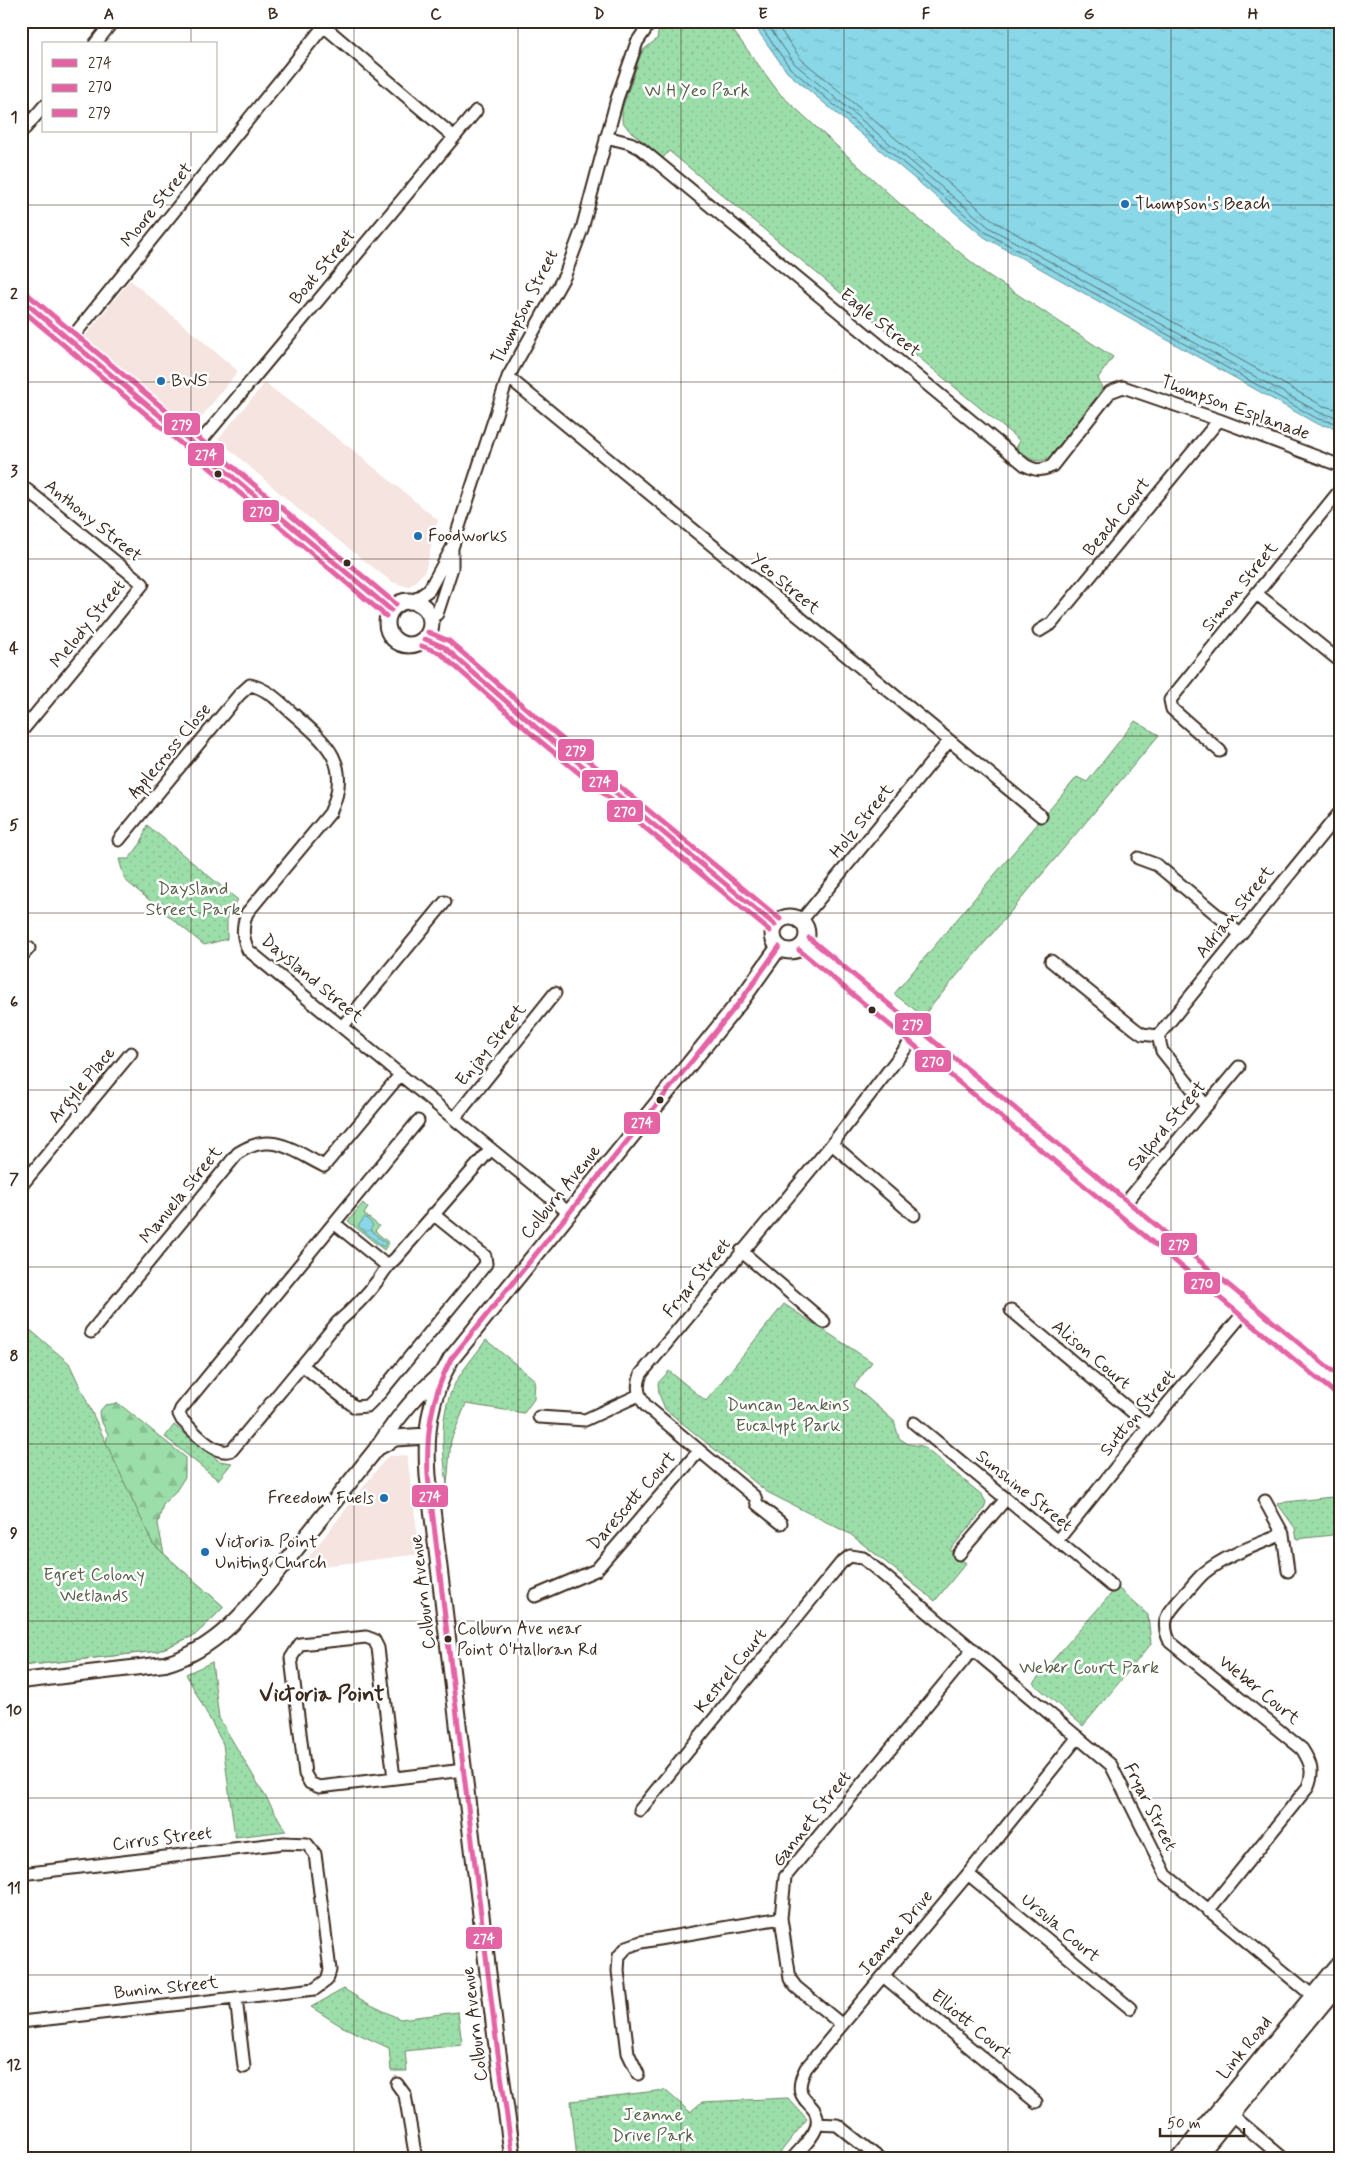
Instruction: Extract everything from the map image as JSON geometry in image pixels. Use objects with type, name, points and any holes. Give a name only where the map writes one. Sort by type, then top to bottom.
[{"type":"main road","points":[[21,299],[391,610]]},
{"type":"main road","points":[[412,602],[425,608],[430,617],[431,627],[425,639],[414,646],[407,646],[394,641],[390,636],[386,622],[391,610],[400,603],[412,602]]},
{"type":"main road","points":[[425,639],[444,647],[539,730],[775,925]]},
{"type":"main road","points":[[787,916],[801,921],[807,934],[804,944],[800,948],[789,951],[779,947],[773,939],[775,925],[787,916]]},
{"type":"main road","name":"Colburn Avenue","points":[[513,2159],[505,2108],[428,1476],[426,1436],[430,1409],[443,1372],[450,1359],[742,999],[779,947]]},
{"type":"main road","points":[[378,1447],[395,1438],[426,1436]]},
{"type":"main road","name":"Colburn Avenue","points":[[505,2108],[506,2159]]},
{"type":"street","points":[[97,42],[113,21]]},
{"type":"street","points":[[323,23],[453,136]]},
{"type":"street","name":"Moore Street","points":[[70,340],[323,23]]},
{"type":"street","name":"Thompson Street","points":[[412,602],[429,590],[452,548],[508,377],[564,275],[582,229],[606,137],[637,42],[648,26]]},
{"type":"street","points":[[21,133],[42,108]]},
{"type":"street","name":"Boat Street","points":[[198,446],[453,136],[476,111]]},
{"type":"street","name":"Eagle Street","points":[[606,137],[630,142],[640,148],[1034,470],[1043,470],[1052,466],[1110,392],[1117,388]]},
{"type":"street","name":"Yeo Street","points":[[508,377],[1041,816]]},
{"type":"street","name":"Thompson Esplanade","points":[[1117,388],[1128,387],[1341,466]]},
{"type":"street","name":"Beach Court","points":[[1039,631],[1052,623],[1219,420]]},
{"type":"street","name":"Anthony Street","points":[[21,485],[143,584]]},
{"type":"street","name":"Simon Street","points":[[1220,751],[1171,707],[1170,700],[1341,489]]},
{"type":"street","name":"Thompson Street","points":[[430,617],[437,614],[452,568],[452,548]]},
{"type":"street","name":"Melody Street","points":[[21,732],[143,584]]},
{"type":"street","points":[[1257,594],[1341,662]]},
{"type":"street","name":"Applecross Close","points":[[119,840],[239,695],[250,685]]},
{"type":"street","name":"Daysland Street","points":[[250,685],[261,687],[321,738],[336,764],[339,783],[330,813],[247,913],[243,924],[242,937],[248,950],[569,1213]]},
{"type":"street","name":"Holz Street","points":[[801,921],[949,741]]},
{"type":"street","name":"Adrian Street","points":[[1158,1036],[1341,812]]},
{"type":"street","points":[[1138,858],[1157,865],[1240,934]]},
{"type":"street","points":[[342,1027],[445,902]]},
{"type":"street","points":[[804,944],[1341,1388]]},
{"type":"street","points":[[1051,961],[1134,1030],[1142,1034],[1158,1036],[1162,1051],[1206,1106]]},
{"type":"street","name":"Enjay Street","points":[[454,1119],[555,993]]},
{"type":"street","name":"Fryar Street","points":[[639,1395],[637,1382],[641,1374],[832,1144],[915,1036]]},
{"type":"street","name":"Argyle Place","points":[[21,1186],[131,1053]]},
{"type":"street","name":"Salford Street","points":[[1122,1207],[1239,1067]]},
{"type":"street","name":"Manuela Street","points":[[91,1332],[238,1152],[248,1146],[262,1142],[275,1142],[324,1166],[400,1075]]},
{"type":"street","points":[[418,1121],[179,1414],[182,1420],[217,1451],[225,1453],[232,1450],[337,1323],[351,1312],[379,1279],[386,1265],[394,1259],[464,1182],[490,1149]]},
{"type":"street","points":[[832,1144],[914,1215]]},
{"type":"street","points":[[302,1365],[355,1407],[367,1406],[380,1393],[486,1264],[485,1256],[433,1214]]},
{"type":"street","points":[[334,1223],[386,1265]]},
{"type":"street","points":[[742,1251],[824,1322]]},
{"type":"street","name":"Sutton Street","points":[[1057,1540],[1247,1309]]},
{"type":"street","name":"Alison Court","points":[[1011,1310],[1149,1426]]},
{"type":"street","points":[[21,1681],[166,1664],[186,1658],[201,1650],[236,1622],[378,1447],[390,1428],[418,1394],[443,1372]]},
{"type":"street","points":[[539,1417],[585,1420],[639,1395],[646,1406],[755,1497],[757,1504],[781,1524]]},
{"type":"street","name":"Sunshine Street","points":[[914,1423],[1005,1500],[1112,1586]]},
{"type":"street","name":"Darescott Court","points":[[535,1596],[596,1570],[699,1450]]},
{"type":"street","points":[[959,1554],[1005,1500]]},
{"type":"street","points":[[1265,1501],[1283,1534],[1288,1571]]},
{"type":"street","name":"Weber Court","points":[[1208,1911],[1308,1787],[1313,1775],[1310,1760],[1302,1749],[1170,1642],[1164,1632],[1165,1621],[1170,1610],[1204,1574],[1234,1556],[1283,1534]]},
{"type":"street","name":"Fryar Street","points":[[850,1556],[862,1558],[1111,1765],[1166,1875],[1317,2000]]},
{"type":"street","name":"Kestrel Court","points":[[640,1810],[841,1563],[850,1556]]},
{"type":"street","points":[[394,1778],[378,1648],[374,1640],[366,1637],[300,1644],[291,1658],[305,1774],[310,1783],[319,1787],[464,1770]]},
{"type":"street","name":"Gannet Street","points":[[841,2024],[790,1979],[781,1918],[785,1877],[973,1649]]},
{"type":"street","name":"Jeanne Drive","points":[[817,2124],[813,2109],[803,2098],[799,2090],[800,2079],[806,2068],[968,1874],[1078,1737]]},
{"type":"street","name":"Cirrus Street","points":[[21,1874],[284,1843],[307,1844],[315,1854],[330,1970],[327,1980],[315,1989]]},
{"type":"street","name":"Ursula Court","points":[[968,1874],[1130,2008]]},
{"type":"street","points":[[638,2074],[628,2053],[618,1970],[619,1956],[627,1947],[642,1942],[781,1918]]},
{"type":"street","name":"Link Road","points":[[1196,2159],[1227,2111],[1317,2000],[1341,1961]]},
{"type":"street","name":"Elliott Court","points":[[883,1976],[1036,2102]]},
{"type":"street","name":"Link Road","points":[[1317,2000],[1341,1982]]},
{"type":"street","name":"Bunin Street","points":[[21,2022],[315,1989]]},
{"type":"street","points":[[236,1998],[244,2067]]},
{"type":"street","points":[[397,2084],[405,2095],[416,2159]]},
{"type":"street","points":[[1227,2111],[1284,2159]]},
{"type":"street","name":"Link Road","points":[[1178,2159],[1227,2111]]},
{"type":"street","points":[[792,2159],[812,2134],[817,2124],[836,2125],[880,2159]]},
{"type":"shaded area","points":[[130,280],[238,371],[196,424],[189,425],[82,340]]},
{"type":"shaded area","points":[[265,383],[349,447],[438,520],[425,571],[414,583],[408,587],[392,582],[298,509],[218,439]]},
{"type":"shaded area","points":[[407,1455],[420,1554],[299,1569],[386,1458],[389,1456]]},
{"type":"green space","name":"W H Yeo Park","points":[[660,21],[726,21],[780,94],[899,203],[985,273],[1113,357],[1098,378],[1102,388],[1099,394],[1050,457],[1040,461],[1032,459],[1016,448],[1020,441],[669,151],[663,158],[629,130],[622,121],[622,109],[642,51],[657,39]]},
{"type":"green space","points":[[1135,721],[1159,735],[923,1016],[894,994],[1077,777],[1087,782]]},
{"type":"green space","name":"Daysland Street Park","points":[[147,825],[238,900],[227,913],[227,939],[204,945],[125,880],[119,859],[129,859],[141,843]]},
{"type":"green space","points":[[363,1203],[368,1208],[364,1214],[379,1226],[375,1231],[389,1243],[384,1250],[348,1221]]},
{"type":"green space","name":"Duncan Jenkins Eucalypt Park","points":[[784,1304],[872,1362],[854,1386],[894,1421],[899,1438],[908,1444],[922,1446],[982,1495],[986,1502],[984,1509],[950,1550],[966,1563],[935,1601],[850,1534],[767,1492],[665,1409],[659,1394],[658,1383],[669,1371],[706,1401]]},
{"type":"green space","points":[[21,1322],[95,1442],[106,1442],[108,1434],[100,1419],[99,1412],[105,1405],[118,1403],[185,1457],[185,1477],[176,1491],[163,1504],[158,1524],[164,1554],[224,1607],[195,1635],[158,1651],[21,1666],[179,1590]]},
{"type":"green space","name":"Egret Colony Wetlands","points":[[21,1322],[69,1363],[153,1544],[224,1607],[195,1635],[158,1651],[21,1666]]},
{"type":"green space","points":[[486,1340],[535,1380],[534,1399],[524,1413],[466,1404],[451,1440],[447,1485],[443,1426],[447,1403],[458,1379]]},
{"type":"green space","points":[[174,1425],[219,1461],[232,1463],[218,1480],[165,1437]]},
{"type":"green space","points":[[1341,1496],[1341,1534],[1297,1539],[1295,1528],[1277,1503]]},
{"type":"green space","name":"Weber Court Park","points":[[1117,1587],[1148,1615],[1151,1644],[1083,1726],[1033,1683]]},
{"type":"green space","points":[[212,1662],[219,1718],[286,1831],[235,1837],[223,1744],[186,1674]]},
{"type":"green space","points":[[344,1989],[400,2019],[458,2012],[462,2045],[405,2051],[407,2071],[391,2071],[389,2048],[341,2026],[311,2007]]},
{"type":"green space","name":"Jeanne Drive Park","points":[[665,2090],[690,2112],[702,2102],[788,2098],[807,2119],[775,2159],[577,2159],[571,2101]]},
{"type":"water","name":"Thompson's Beach","points":[[751,21],[1341,21],[1341,429],[1317,424],[984,237],[787,72]]},
{"type":"water","points":[[365,1217],[373,1225],[370,1230],[386,1243],[383,1247],[358,1226]]},
{"type":"transit line","name":"279","points":[[26,293],[396,604]]},
{"type":"transit line","name":"274","points":[[21,299],[391,610]]},
{"type":"transit line","name":"270","points":[[21,309],[386,616]]},
{"type":"transit line","name":"279","points":[[428,632],[449,641],[544,724],[780,919]]},
{"type":"transit line","name":"274","points":[[425,639],[444,647],[539,730],[775,925]]},
{"type":"transit line","name":"270","points":[[422,646],[440,653],[534,736],[770,931]]},
{"type":"transit line","name":"279","points":[[809,938],[1341,1378]]},
{"type":"transit line","name":"274","points":[[513,2159],[496,2039],[428,1476],[429,1431],[434,1402],[451,1359],[742,999],[779,947]]},
{"type":"transit line","name":"270","points":[[799,950],[1336,1394]]},
{"type":"place","name":"Thompson's Beach","points":[[1125,204]]},
{"type":"place","name":"BWS","points":[[161,381]]},
{"type":"place","name":"Foodworks","points":[[418,536]]},
{"type":"place","name":"Freedom Fuels","points":[[384,1498]]},
{"type":"place","name":"Victoria Point Uniting Church","points":[[205,1552]]},
{"type":"place","name":"Colburn Ave near Point O'Halloran Rd","points":[[448,1639]]},
{"type":"district","name":"Victoria Point","points":[[322,1695]]}]
